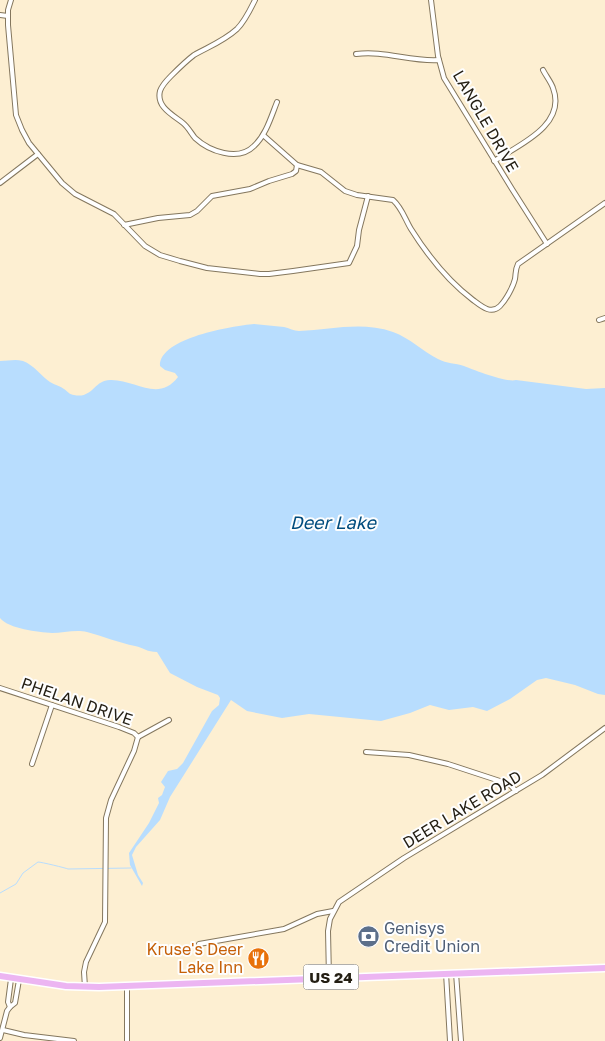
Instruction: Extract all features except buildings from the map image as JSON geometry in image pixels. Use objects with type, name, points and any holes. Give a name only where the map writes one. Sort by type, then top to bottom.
[{"type":"main road","name":"US 24","points":[[0,976],[66,986],[127,986],[605,968]]},
{"type":"street","points":[[12,0],[8,16],[16,115],[22,130],[38,154],[68,188],[75,194],[114,214],[145,246],[160,255],[207,268],[269,274],[349,263],[357,246],[368,196]]},
{"type":"street","points":[[255,0],[246,17],[237,28],[184,63],[162,86],[160,96],[165,110],[183,123],[196,138],[207,147],[225,153],[243,153],[254,147],[263,135],[277,102]]},
{"type":"street","name":"LANGLE DRIVE","points":[[431,0],[439,60],[444,78],[547,244]]},
{"type":"street","points":[[0,15],[8,16]]},
{"type":"street","points":[[356,54],[370,52],[420,60],[439,60]]},
{"type":"street","points":[[494,161],[538,134],[550,120],[555,100],[553,88],[543,70]]},
{"type":"street","points":[[263,135],[298,165],[321,172],[345,191],[357,195],[393,200],[400,207],[413,232],[446,277],[482,307],[489,310],[500,306],[514,282],[518,264],[605,203]]},
{"type":"street","points":[[0,183],[38,154]]},
{"type":"street","points":[[124,224],[190,215],[197,211],[212,196],[250,189],[292,174],[296,171],[298,165]]},
{"type":"street","points":[[598,320],[605,318]]},
{"type":"street","name":"PHELAN DRIVE","points":[[0,688],[129,731],[136,734],[138,738],[169,720]]},
{"type":"street","points":[[32,764],[52,705]]},
{"type":"street","name":"DEER LAKE ROAD","points":[[199,944],[284,929],[317,914],[333,911],[348,895],[560,763],[605,728]]},
{"type":"street","points":[[85,986],[84,972],[86,962],[104,922],[106,818],[111,800],[138,738]]},
{"type":"street","points":[[366,752],[409,755],[448,764],[509,784],[516,791]]},
{"type":"street","points":[[329,978],[328,930],[333,911]]},
{"type":"street","points":[[446,973],[450,1041]]},
{"type":"street","points":[[456,973],[461,1041]]},
{"type":"street","points":[[10,1007],[8,1002],[11,979]]},
{"type":"street","points":[[0,1038],[7,1011],[15,1002],[19,980]]},
{"type":"street","points":[[127,986],[127,1041]]},
{"type":"street","points":[[3,1030],[24,1036],[74,1041]]},
{"type":"water","name":"Deer Lake","points":[[254,324],[284,327],[295,331],[346,327],[381,329],[399,335],[441,361],[464,366],[498,378],[586,389],[605,388],[605,695],[546,678],[537,680],[510,699],[487,711],[473,707],[449,710],[430,705],[381,721],[309,714],[282,718],[247,711],[231,700],[170,797],[160,820],[136,847],[132,855],[138,875],[143,883],[142,886],[130,865],[129,853],[149,823],[159,803],[158,798],[162,795],[165,787],[161,782],[168,771],[177,769],[183,763],[212,711],[219,705],[220,698],[218,695],[170,673],[157,652],[83,631],[52,633],[24,629],[10,625],[0,618],[0,361],[23,361],[50,382],[73,395],[80,396],[90,392],[100,383],[110,380],[146,388],[162,388],[170,385],[178,377],[175,373],[165,370],[160,366],[163,356],[171,348],[198,335],[230,327]]},
{"type":"waterway","points":[[0,893],[16,884],[23,873],[38,862],[68,869],[131,868]]},
{"type":"place","name":"Genisys Credit Union","points":[[368,937]]},
{"type":"place","name":"Kruse's Deer Lake Inn","points":[[259,958]]}]
